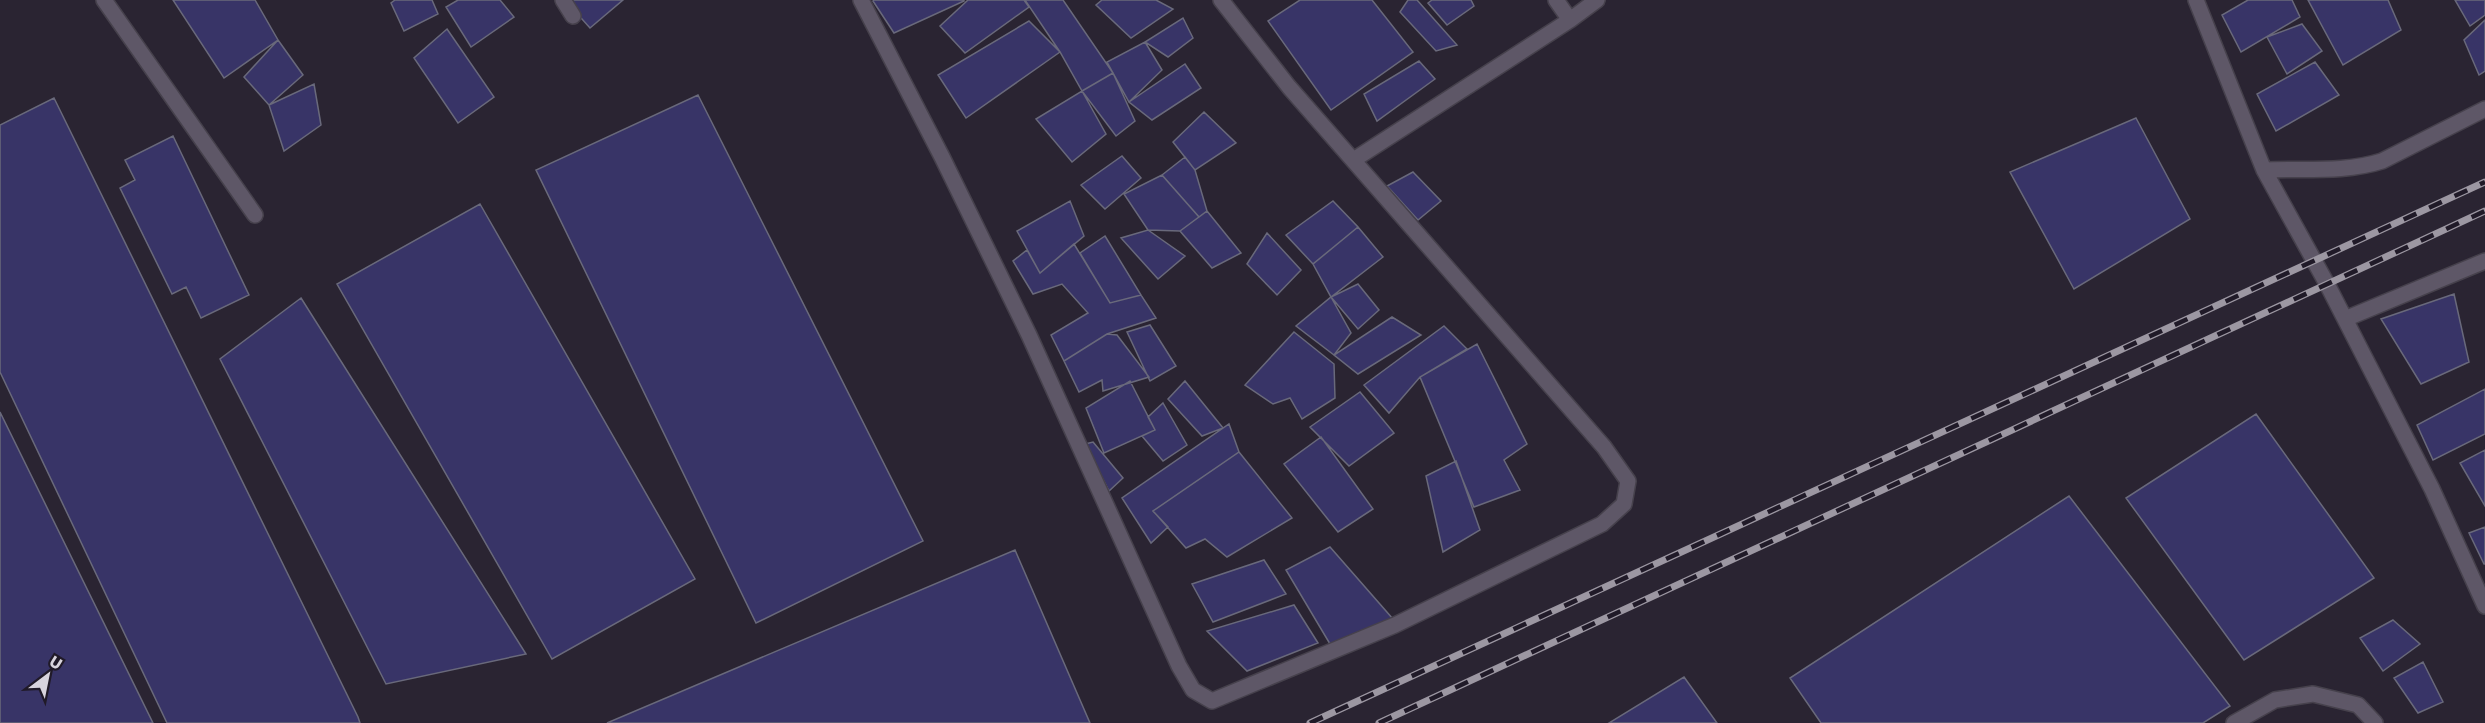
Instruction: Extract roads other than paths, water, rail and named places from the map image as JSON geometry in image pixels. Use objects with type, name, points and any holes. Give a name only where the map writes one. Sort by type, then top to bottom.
[{"type":"street","points":[[104,0],[255,215]]},
{"type":"street","points":[[562,0],[573,16]]},
{"type":"street","points":[[861,0],[942,157],[1029,335],[1179,666],[1193,690],[1212,701],[1395,625],[1602,524],[1624,504],[1628,481],[1604,447],[1355,159],[1289,87],[1221,0]]},
{"type":"street","points":[[1556,0],[1570,20]]},
{"type":"street","points":[[1355,159],[1570,20],[1597,0]]},
{"type":"street","points":[[2196,0],[2265,171],[2345,319],[2432,489],[2485,606]]},
{"type":"street","points":[[2265,171],[2305,168],[2350,169],[2366,166],[2382,161],[2485,109]]},
{"type":"street","points":[[2345,319],[2485,261]]},
{"type":"street","points":[[2234,723],[2275,700],[2313,694],[2358,705],[2374,723]]},
{"type":"railway","points":[[1310,723],[2485,182]]},
{"type":"railway","points":[[1379,723],[2485,211]]}]
